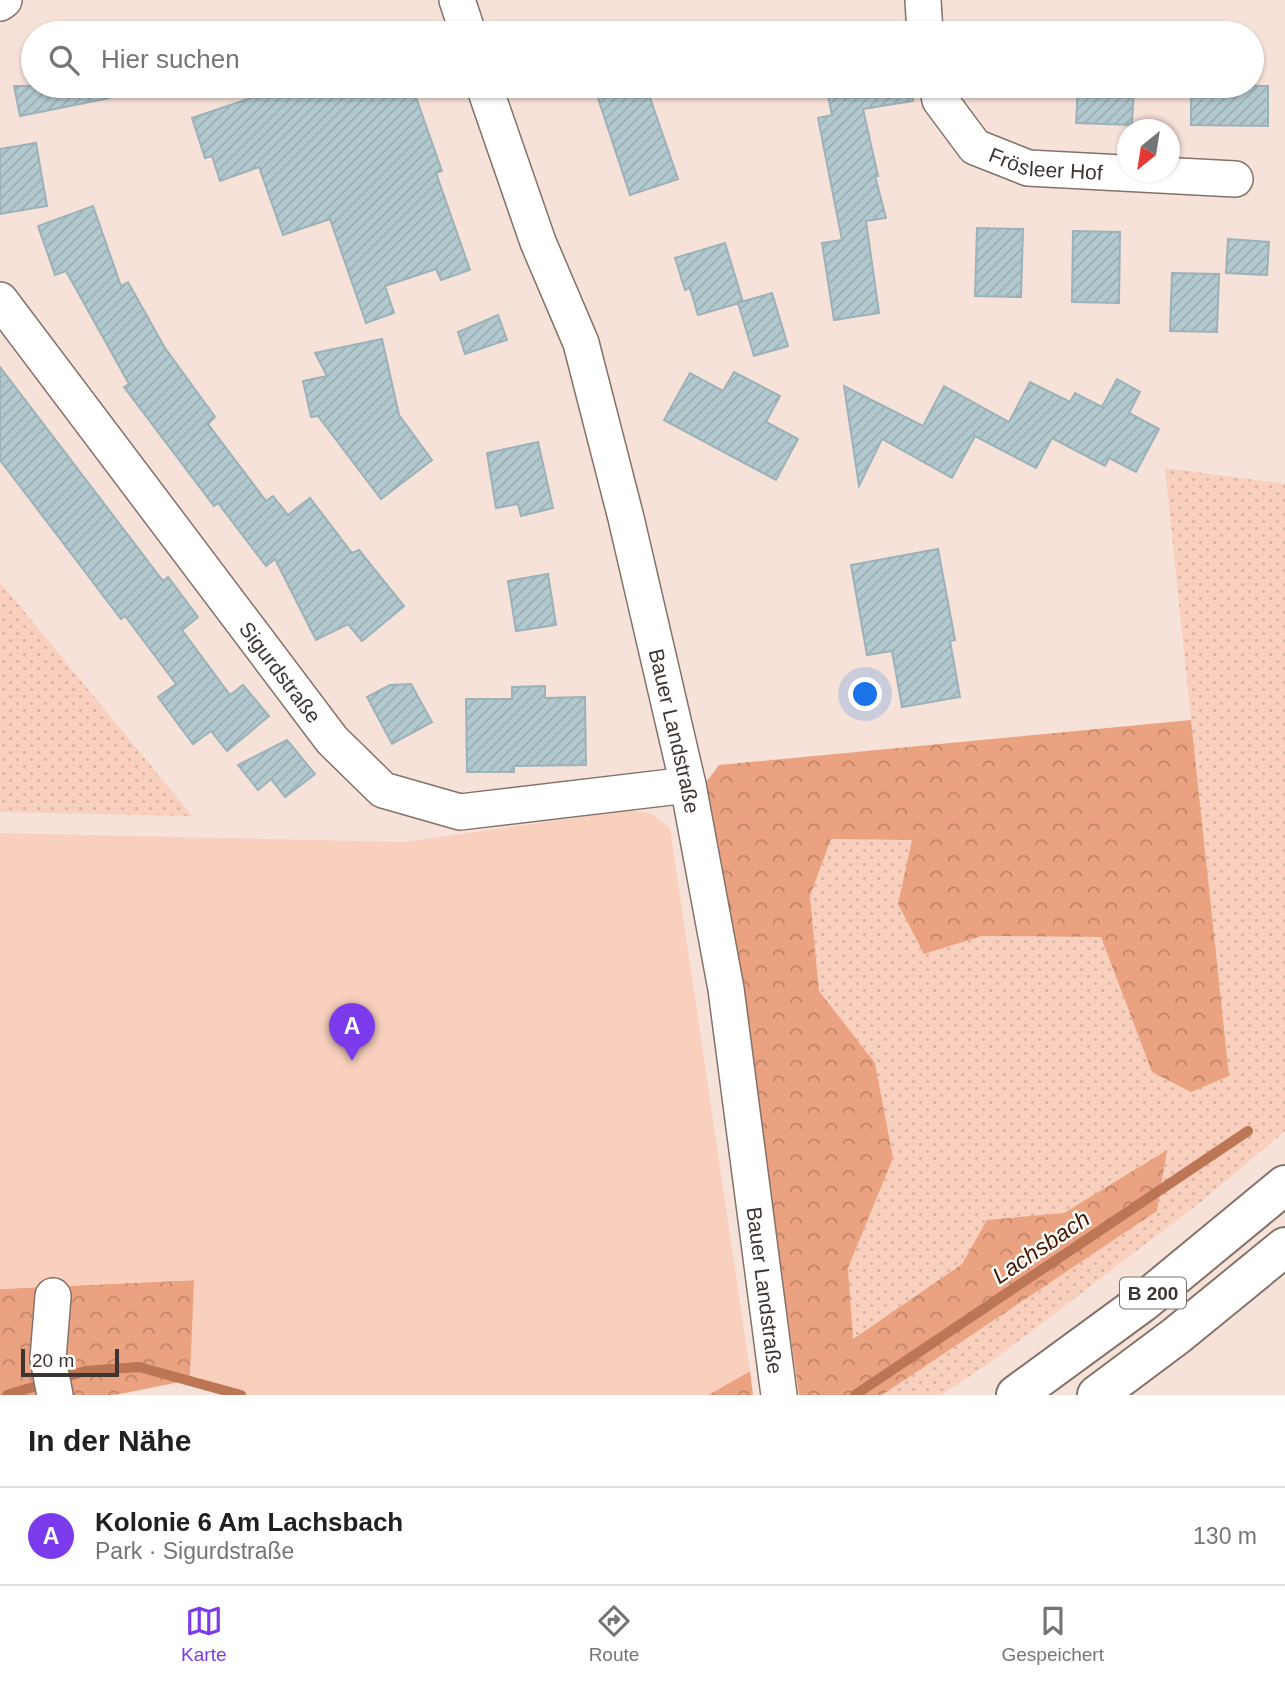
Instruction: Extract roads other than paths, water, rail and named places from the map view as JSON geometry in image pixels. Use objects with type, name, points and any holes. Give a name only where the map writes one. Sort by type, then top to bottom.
[{"type":"highway","name":"B 200","points":[[1016,1395],[1143,1302],[1285,1185]]},
{"type":"highway","name":"B 200","points":[[1097,1395],[1176,1336],[1285,1247]]},
{"type":"street","points":[[0,3],[4,0]]},
{"type":"street","points":[[457,0],[464,21]]},
{"type":"street","points":[[923,0],[924,21]]},
{"type":"street","name":"Bauer Landstraße","points":[[488,98],[538,242],[581,343],[626,518],[688,785],[726,989],[779,1395]]},
{"type":"street","name":"Frösleer Hof","points":[[940,98],[975,147],[1028,168],[1235,179]]},
{"type":"street","name":"Sigurdstraße","points":[[0,300],[332,740],[383,790],[460,812],[688,785]]},
{"type":"street","points":[[53,1296],[48,1359],[55,1395]]},
{"type":"waterway","name":"Lachsbach","points":[[855,1395],[1248,1131]]},
{"type":"waterway","name":"Lachsbach","points":[[7,1395],[85,1371],[139,1367],[241,1395]]},
{"type":"place","name":"Kolonie 6 Am Lachsbach","points":[[352,1061]]}]
